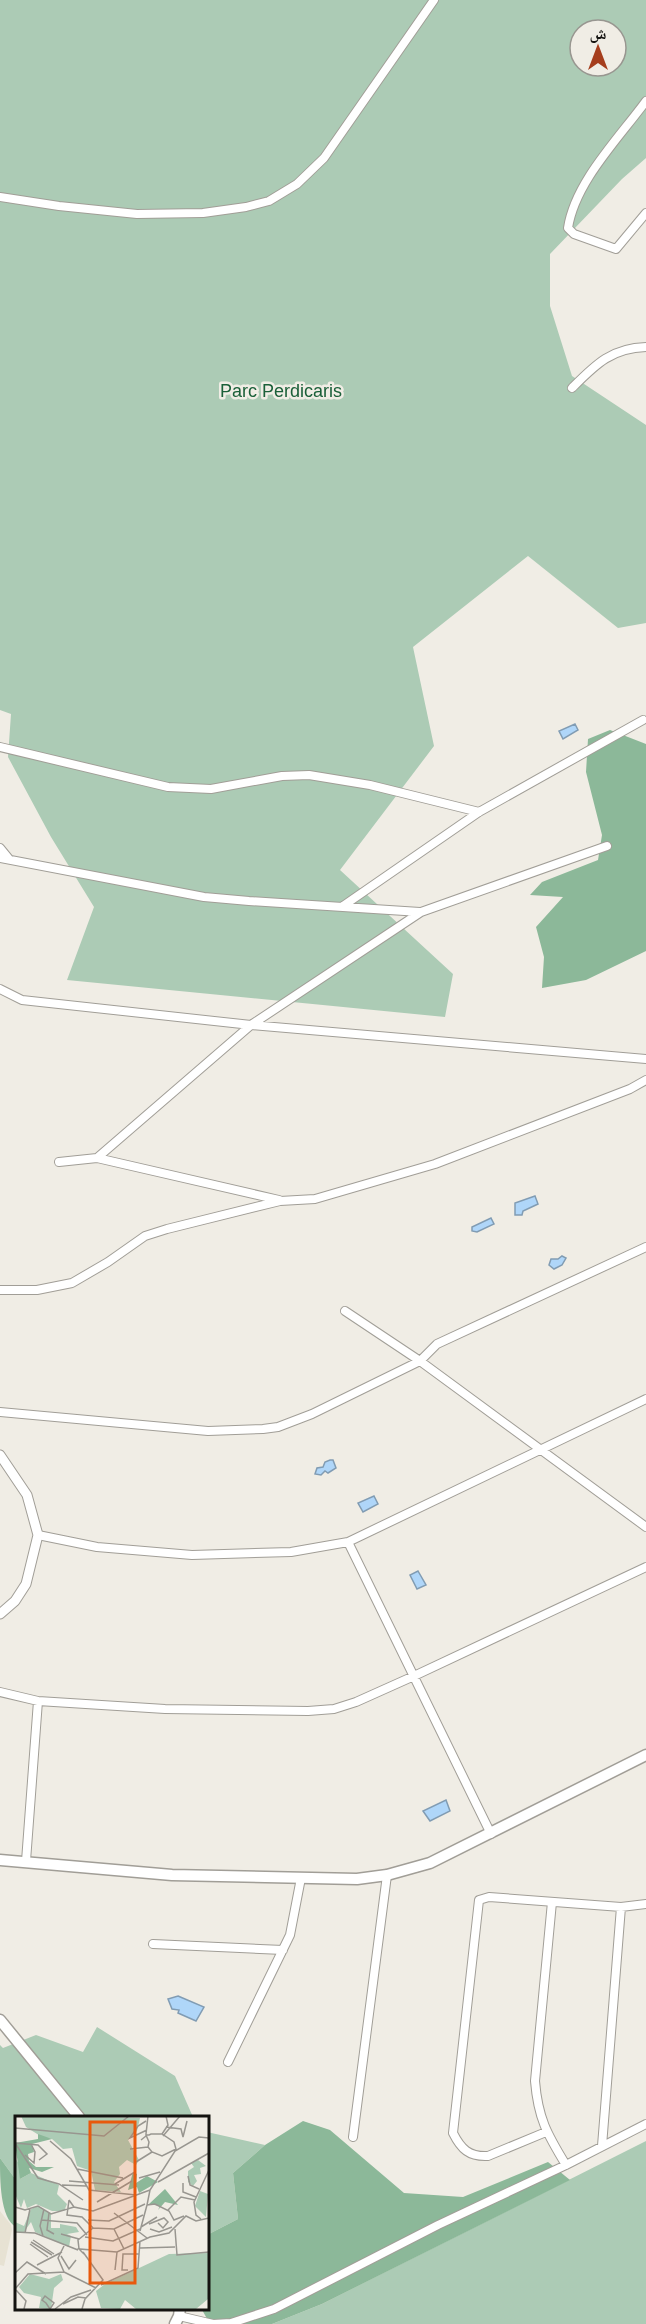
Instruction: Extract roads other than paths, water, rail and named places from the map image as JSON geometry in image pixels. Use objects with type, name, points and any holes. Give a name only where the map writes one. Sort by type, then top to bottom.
[{"type":"main road","points":[[0,1860],[172,1875],[357,1879],[387,1875],[430,1863],[646,1755]]},
{"type":"main road","points":[[0,2020],[78,2116]]},
{"type":"street","points":[[0,197],[137,214],[203,213],[269,201],[297,184],[324,158],[434,0]]},
{"type":"street","points":[[646,101],[594,168],[570,218],[568,228],[574,234],[616,249],[646,213]]},
{"type":"street","points":[[572,388],[596,363],[606,357],[625,350],[646,347]]},
{"type":"street","points":[[343,906],[479,812],[643,720]]},
{"type":"street","points":[[0,747],[168,787],[211,789],[282,776],[309,775],[370,785],[479,812]]},
{"type":"street","points":[[97,1158],[251,1025],[421,912],[607,846]]},
{"type":"street","points":[[0,848],[4,859],[204,897],[249,902],[421,912]]},
{"type":"street","points":[[0,989],[22,1000],[251,1025],[646,1059]]},
{"type":"street","points":[[0,1290],[37,1290],[72,1283],[108,1262],[145,1236],[280,1201],[315,1199],[435,1164],[630,1089],[646,1080]]},
{"type":"street","points":[[59,1162],[97,1158],[280,1201]]},
{"type":"street","points":[[0,1412],[208,1431],[263,1429],[278,1426],[312,1414],[420,1360],[437,1344],[646,1247]]},
{"type":"street","points":[[345,1311],[420,1360],[646,1527]]},
{"type":"street","points":[[38,1535],[97,1548],[192,1555],[291,1552],[348,1542],[646,1399]]},
{"type":"street","points":[[0,1455],[27,1495],[38,1535],[26,1584],[15,1602],[0,1614]]},
{"type":"street","points":[[348,1542],[491,1834]]},
{"type":"street","points":[[0,1692],[38,1701],[165,1709],[308,1712],[334,1709],[356,1702],[414,1676],[646,1567]]},
{"type":"street","points":[[26,1861],[38,1701]]},
{"type":"street","points":[[353,2138],[387,1875]]},
{"type":"street","points":[[228,2062],[290,1935],[301,1878]]},
{"type":"street","points":[[546,2132],[488,2156],[479,2156],[462,2149],[453,2133],[479,1900],[489,1897],[621,1907],[646,1904]]},
{"type":"street","points":[[552,1902],[536,2081],[537,2106],[546,2132],[566,2165]]},
{"type":"street","points":[[602,2145],[621,1907]]},
{"type":"street","points":[[153,1944],[283,1950]]},
{"type":"street","points":[[178,2316],[213,2324],[231,2323],[274,2309],[438,2225],[566,2165],[646,2124]]},
{"type":"water","points":[[575,724],[578,730],[563,739],[559,731]]},
{"type":"water","points":[[535,1196],[538,1204],[523,1211],[522,1215],[515,1215],[515,1203]]},
{"type":"water","points":[[491,1218],[494,1224],[477,1232],[472,1231],[472,1227]]},
{"type":"water","points":[[562,1256],[566,1258],[562,1265],[554,1269],[549,1265],[551,1259],[558,1259]]},
{"type":"water","points":[[333,1460],[336,1468],[328,1473],[325,1471],[321,1475],[315,1474],[317,1468],[323,1467],[325,1462]]},
{"type":"water","points":[[374,1496],[378,1504],[363,1512],[358,1503]]},
{"type":"water","points":[[418,1571],[426,1585],[417,1589],[410,1575]]},
{"type":"water","points":[[446,1800],[450,1811],[430,1821],[423,1811]]},
{"type":"water","points":[[178,1996],[204,2007],[196,2021],[178,2013],[179,2010],[172,2009],[168,1999]]},
{"type":"park label","name":"Parc Perdicaris","points":[[281,391]]}]
